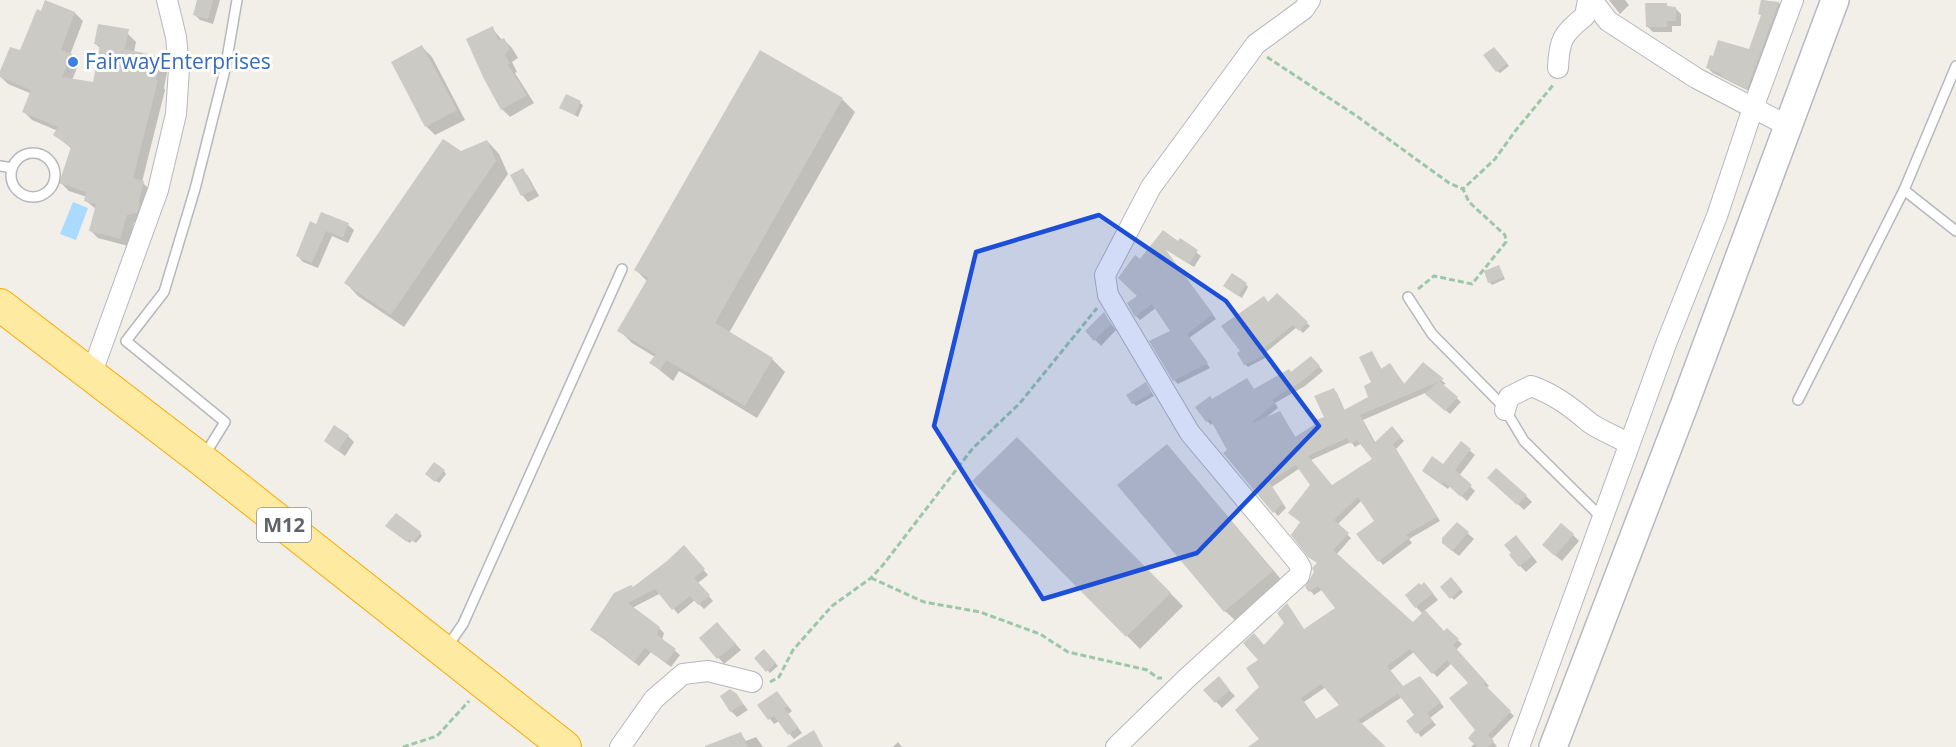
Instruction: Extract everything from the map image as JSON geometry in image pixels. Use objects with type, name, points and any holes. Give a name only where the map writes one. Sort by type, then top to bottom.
[{"type":"highway","name":"M12","points":[[0,305],[202,460],[565,747]]},
{"type":"main road","points":[[1553,747],[1834,0]]},
{"type":"street","points":[[91,375],[158,190],[176,114],[179,69],[176,37],[167,0]]},
{"type":"street","points":[[1116,747],[1187,678],[1299,576],[1301,568],[1190,432],[1108,295],[1105,275],[1151,187],[1256,44],[1304,9],[1310,0]]},
{"type":"street","points":[[1558,68],[1559,44],[1569,27],[1585,16],[1590,0]]},
{"type":"street","points":[[1590,0],[1608,21],[1696,78],[1788,126]]},
{"type":"street","points":[[1519,747],[1666,344],[1717,216],[1753,108],[1793,0]]},
{"type":"street","points":[[1505,410],[1509,397],[1530,386],[1548,392],[1580,413],[1592,424],[1624,441]]},
{"type":"street","points":[[620,747],[654,699],[683,674],[708,671],[752,682]]},
{"type":"lane","points":[[202,460],[225,422],[126,341],[164,292],[195,189],[225,70],[237,0]]},
{"type":"lane","points":[[1798,400],[1904,190],[1956,66]]},
{"type":"lane","points":[[30,153],[45,156],[51,162],[54,170],[52,185],[40,195],[33,197],[25,195],[13,184],[12,168],[22,156],[30,153]]},
{"type":"lane","points":[[0,166],[12,168]]},
{"type":"lane","points":[[1904,190],[1956,231]]},
{"type":"lane","points":[[444,652],[463,624],[622,269]]},
{"type":"lane","points":[[1408,297],[1432,334],[1505,410],[1524,441],[1602,518]]},
{"type":"path","points":[[1256,44],[1271,61],[1358,117],[1449,183],[1463,189],[1469,202],[1505,235],[1506,242],[1472,284],[1434,276],[1408,297]]},
{"type":"path","points":[[1463,189],[1495,159],[1516,130],[1554,87],[1558,68]]},
{"type":"path","points":[[752,682],[767,684],[779,677],[793,650],[832,606],[871,578],[973,448],[1020,404],[1108,295]]},
{"type":"path","points":[[871,578],[924,602],[980,612],[1040,634],[1068,652],[1147,670],[1158,678],[1187,678]]},
{"type":"path","points":[[403,747],[437,736],[484,684]]},
{"type":"highlighted area","points":[[1099,215],[1226,301],[1319,426],[1197,553],[1043,599],[934,426],[976,252]]},
{"type":"water","points":[[73,202],[88,208],[76,240],[60,234]]},
{"type":"building","points":[[45,0],[75,12],[61,50],[72,54],[62,77],[93,82],[100,45],[94,44],[98,24],[129,29],[125,49],[161,57],[156,80],[158,80],[133,178],[144,181],[140,205],[137,213],[127,215],[120,239],[89,231],[96,204],[84,201],[86,192],[59,183],[71,147],[53,135],[58,127],[22,112],[31,90],[0,77],[0,71],[10,47],[20,50],[37,9],[41,11]]},
{"type":"building","points":[[197,0],[213,0],[208,19],[193,15]]},
{"type":"building","points":[[1761,0],[1779,2],[1747,89],[1721,76],[1722,74],[1706,68],[1718,40],[1749,49],[1761,15],[1758,14]]},
{"type":"building","points":[[1645,3],[1667,3],[1667,6],[1676,7],[1676,21],[1667,21],[1667,27],[1646,27]]},
{"type":"building","points":[[493,26],[498,41],[504,38],[510,49],[505,54],[510,64],[508,65],[527,95],[501,110],[466,39]]},
{"type":"building","points":[[422,45],[457,110],[425,127],[391,62]]},
{"type":"building","points":[[1494,47],[1507,63],[1496,72],[1483,55]]},
{"type":"building","points":[[760,50],[843,98],[715,323],[773,358],[745,406],[666,360],[660,370],[649,363],[656,354],[617,331],[648,278],[634,270]]},
{"type":"building","points":[[566,94],[581,101],[575,115],[559,108]]},
{"type":"building","points":[[443,139],[461,151],[487,140],[496,161],[391,315],[344,283]]},
{"type":"building","points":[[523,168],[534,190],[521,196],[510,175]]},
{"type":"building","points":[[321,212],[349,223],[343,238],[326,231],[312,263],[296,256],[310,221],[316,224]]},
{"type":"building","points":[[1163,230],[1178,241],[1180,238],[1198,250],[1189,264],[1165,249],[1213,314],[1187,334],[1208,363],[1173,381],[1149,341],[1170,331],[1152,304],[1135,317],[1127,303],[1137,296],[1118,278],[1135,255],[1140,259]]},
{"type":"building","points":[[1499,265],[1504,277],[1488,283],[1484,271]]},
{"type":"building","points":[[1232,273],[1247,283],[1238,296],[1223,286]]},
{"type":"building","points":[[1277,293],[1308,322],[1299,331],[1293,325],[1263,349],[1266,354],[1244,365],[1237,353],[1240,351],[1221,326],[1264,296],[1268,302]]},
{"type":"building","points":[[1104,312],[1111,324],[1094,341],[1085,331]]},
{"type":"building","points":[[1372,351],[1381,369],[1390,363],[1404,384],[1423,362],[1444,379],[1439,381],[1458,397],[1445,411],[1425,394],[1438,382],[1360,415],[1374,443],[1392,426],[1401,437],[1393,444],[1437,517],[1406,535],[1409,538],[1378,562],[1356,534],[1374,521],[1358,497],[1334,520],[1349,533],[1333,550],[1413,622],[1425,610],[1444,631],[1447,628],[1459,639],[1453,645],[1486,682],[1484,684],[1511,711],[1488,735],[1494,741],[1488,747],[1477,747],[1468,738],[1475,730],[1449,698],[1468,683],[1447,660],[1432,674],[1410,649],[1387,666],[1403,686],[1420,676],[1441,702],[1427,713],[1433,721],[1416,734],[1406,721],[1414,715],[1398,694],[1358,720],[1386,747],[1248,747],[1259,739],[1235,710],[1259,687],[1246,668],[1258,660],[1243,643],[1254,633],[1264,645],[1284,623],[1277,613],[1287,603],[1304,629],[1335,608],[1318,586],[1309,592],[1305,587],[1314,572],[1312,568],[1317,563],[1308,557],[1291,535],[1300,522],[1288,513],[1310,485],[1296,465],[1269,482],[1283,503],[1273,513],[1223,453],[1227,450],[1210,419],[1206,422],[1195,407],[1210,396],[1212,399],[1247,378],[1254,389],[1289,369],[1291,372],[1311,356],[1320,366],[1301,382],[1272,399],[1275,403],[1252,422],[1280,411],[1295,437],[1314,425],[1313,421],[1324,417],[1314,396],[1334,388],[1344,410],[1368,397],[1364,386],[1371,382],[1359,357]],"holes":[[[1347,438],[1350,444],[1357,440],[1372,459],[1332,485],[1308,456]],[[1321,684],[1339,705],[1316,719],[1301,698]]]},
{"type":"building","points":[[1146,382],[1152,393],[1132,404],[1126,395]]},
{"type":"building","points":[[334,425],[349,435],[338,451],[324,441]]},
{"type":"building","points":[[1017,437],[1171,593],[1126,637],[972,481]]},
{"type":"building","points":[[1461,441],[1471,449],[1455,470],[1472,485],[1461,497],[1444,482],[1442,485],[1422,471],[1432,456],[1443,464]]},
{"type":"building","points":[[1167,444],[1273,571],[1224,612],[1117,485]]},
{"type":"building","points":[[434,462],[445,470],[435,482],[425,474]]},
{"type":"building","points":[[1496,468],[1527,495],[1517,505],[1487,478]]},
{"type":"building","points":[[396,513],[421,532],[413,542],[409,539],[407,542],[385,526]]},
{"type":"building","points":[[1457,522],[1469,532],[1452,551],[1442,543],[1442,538]]},
{"type":"building","points":[[1561,523],[1574,534],[1555,556],[1542,545]]},
{"type":"building","points":[[1516,535],[1532,556],[1519,567],[1504,545]]},
{"type":"building","points":[[684,545],[705,569],[694,578],[710,595],[698,605],[690,596],[672,610],[655,589],[628,603],[660,627],[657,635],[676,649],[666,663],[645,648],[634,662],[603,637],[590,630],[614,593],[631,585],[633,587]]},
{"type":"building","points":[[1451,577],[1461,589],[1450,599],[1440,587]]},
{"type":"building","points":[[1424,582],[1433,593],[1415,608],[1405,595],[1419,583],[1421,585]]},
{"type":"building","points":[[717,622],[736,644],[717,659],[699,638]]},
{"type":"building","points":[[764,649],[776,663],[766,672],[754,658]]},
{"type":"building","points":[[1219,676],[1230,690],[1215,703],[1203,690]]},
{"type":"building","points":[[730,689],[737,694],[743,704],[730,712],[720,696]]},
{"type":"building","points":[[777,691],[788,706],[784,708],[798,727],[788,735],[774,716],[768,720],[757,705]]},
{"type":"building","points":[[814,730],[823,747],[786,747]]},
{"type":"building","points":[[741,732],[748,747],[705,747],[705,746]]},
{"type":"place","name":"FairwayEnterprises","points":[[73,62]]}]
